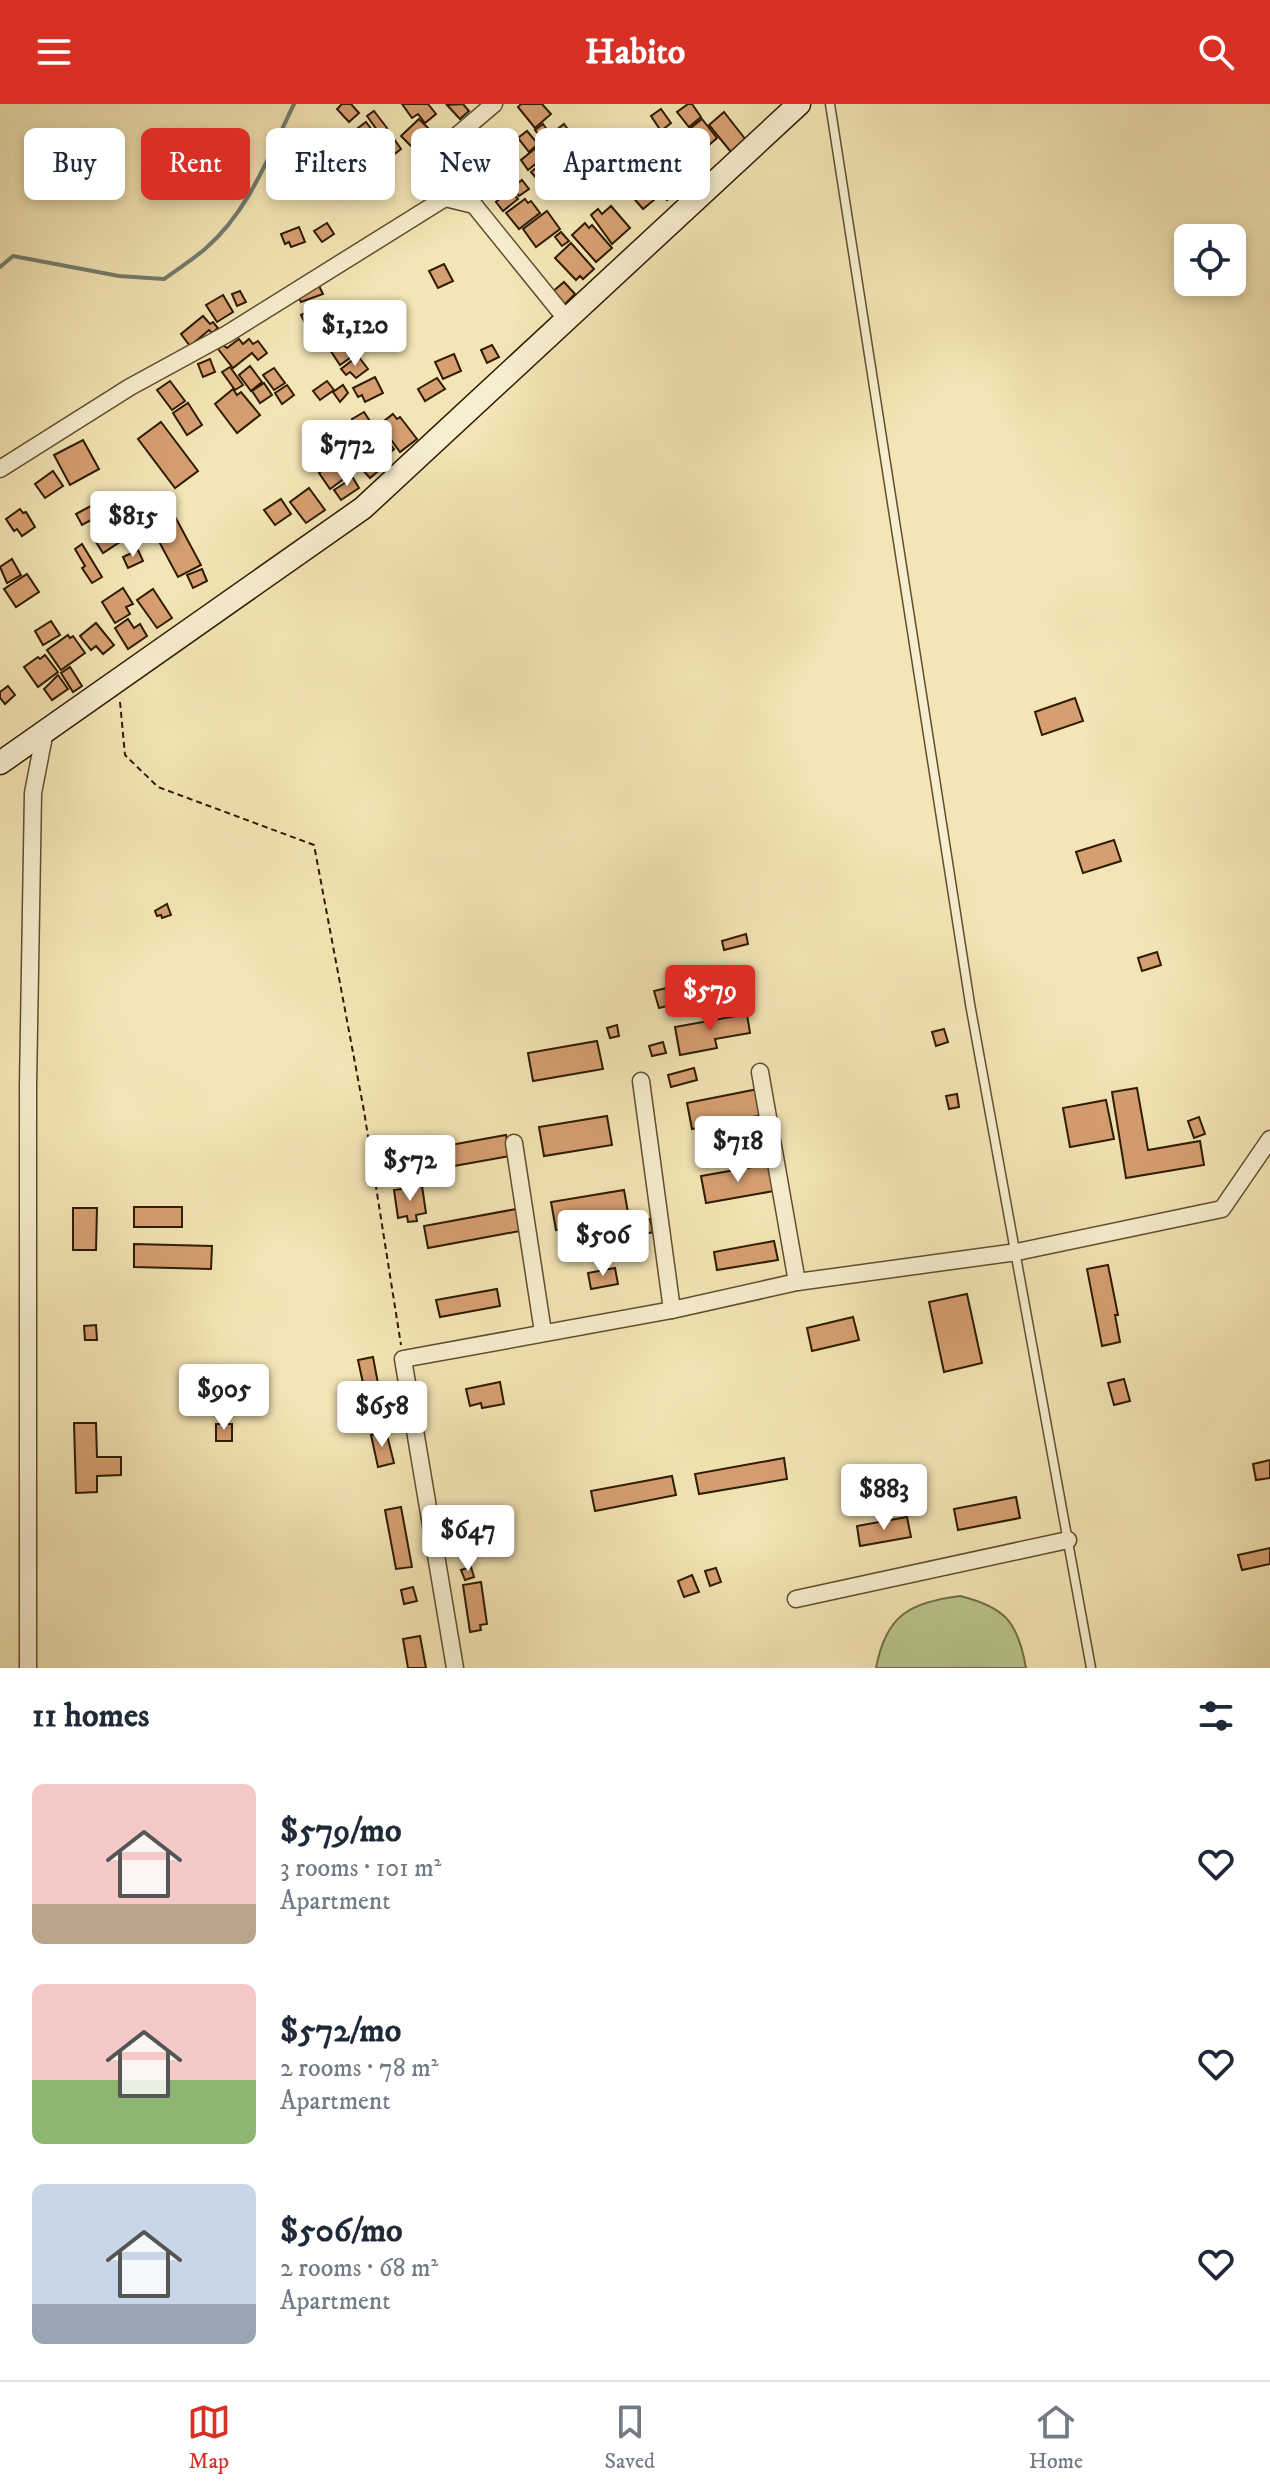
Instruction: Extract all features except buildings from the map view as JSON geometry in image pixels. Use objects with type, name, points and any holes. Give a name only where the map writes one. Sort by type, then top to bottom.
[{"type":"main road","points":[[0,763],[363,508],[799,104]]},
{"type":"street","points":[[466,128],[494,104]]},
{"type":"street","points":[[0,469],[130,387],[227,334],[442,200]]},
{"type":"street","points":[[453,200],[474,205],[567,320]]},
{"type":"street","points":[[28,1668],[28,1149],[32,824],[33,793],[45,731]]},
{"type":"street","points":[[760,1072],[797,1282]]},
{"type":"street","points":[[641,1081],[672,1310]]},
{"type":"street","points":[[455,1668],[403,1359],[672,1310],[797,1282],[1017,1252],[1222,1209],[1270,1139]]},
{"type":"street","points":[[514,1143],[543,1332]]},
{"type":"street","points":[[796,1599],[1068,1540]]},
{"type":"lane","points":[[830,104],[970,1004],[1091,1668]]},
{"type":"path","points":[[111,683],[122,707],[125,755],[158,787],[314,845],[364,1111],[403,1359]]},
{"type":"green space","points":[[960,1596],[988,1605],[1007,1619],[1019,1639],[1026,1668],[876,1668],[886,1635],[903,1615],[927,1603]]},
{"type":"waterway","points":[[0,267],[13,256],[119,276],[164,279],[205,249],[234,217],[257,181],[294,104]]}]
